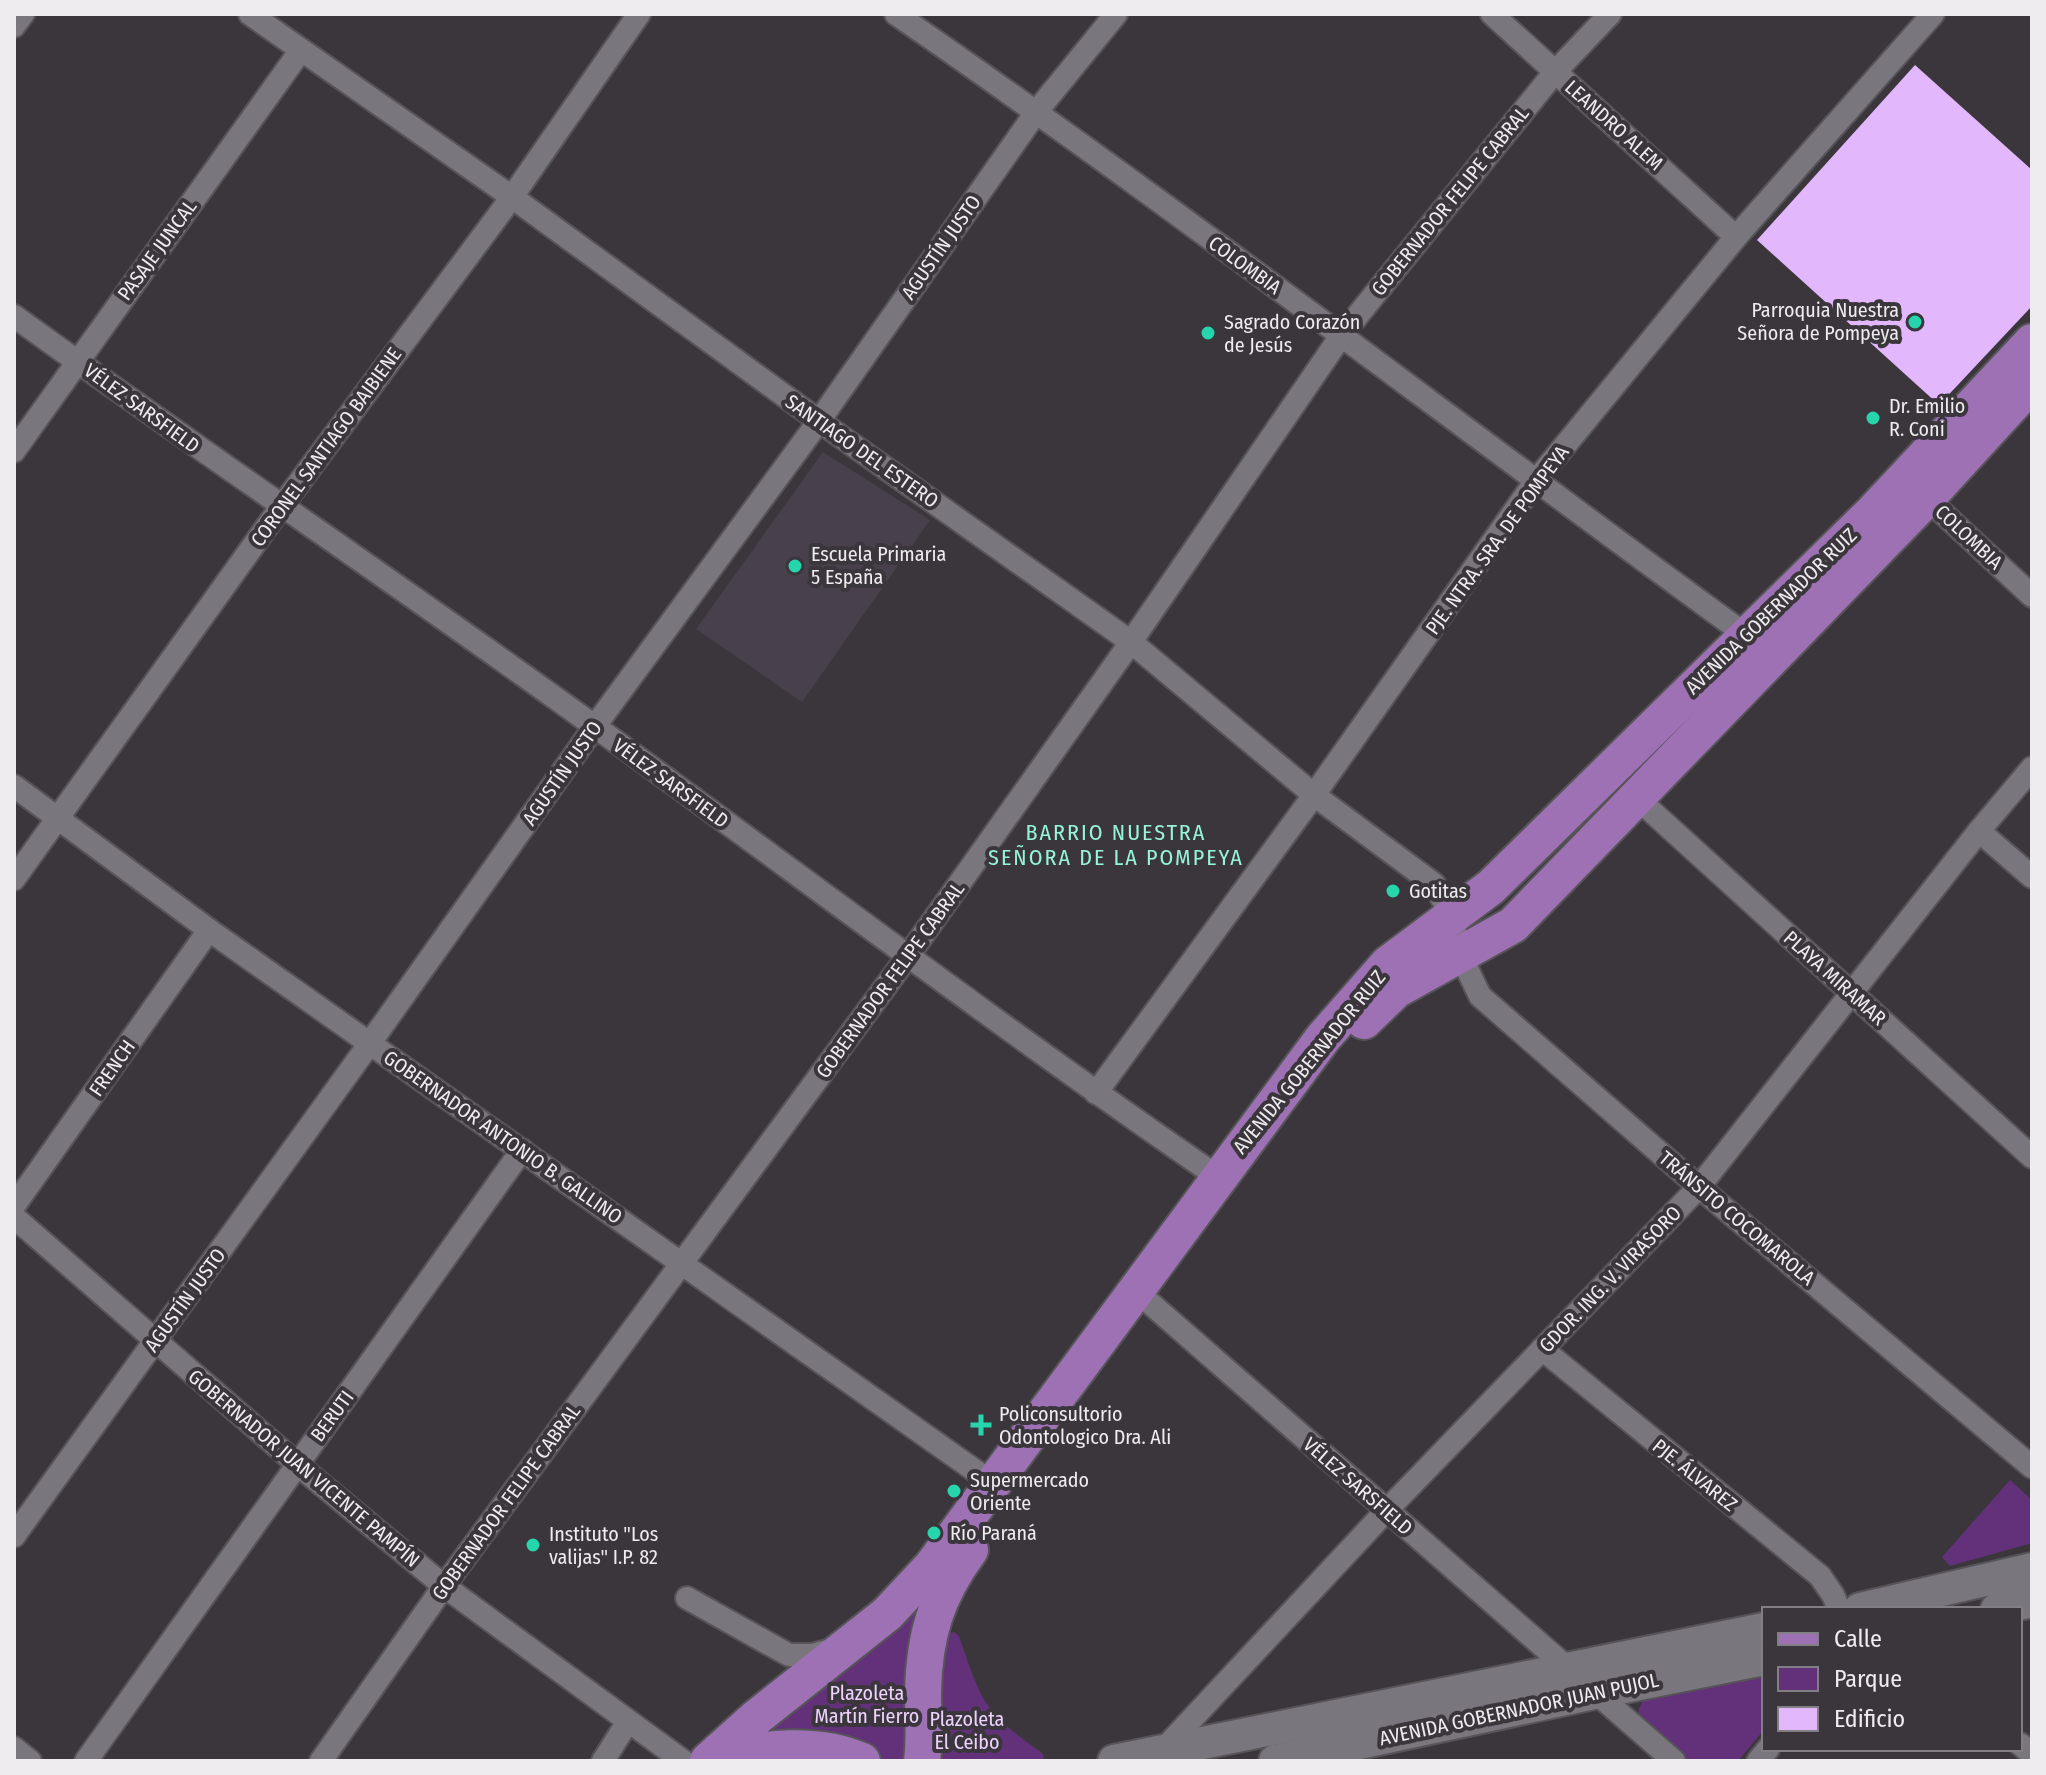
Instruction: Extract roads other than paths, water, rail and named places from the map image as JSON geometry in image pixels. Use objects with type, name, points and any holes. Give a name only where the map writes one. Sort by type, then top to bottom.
[{"type":"main road","name":"AVENIDA GOBERNADOR RUIZ","points":[[922,1761],[926,1653],[937,1603],[953,1573],[1251,1164],[1363,1022],[1396,990],[1513,925],[1638,799],[1916,488],[2032,342]]},
{"type":"main road","name":"AVENIDA GOBERNADOR RUIZ","points":[[708,1761],[757,1717],[887,1614],[932,1566],[1323,1038],[1388,964],[1491,887],[1746,635],[2032,383]]},
{"type":"main road","points":[[1869,1607],[2032,1569]]},
{"type":"main road","points":[[2006,1607],[2032,1601]]},
{"type":"main road","name":"AVENIDA GOBERNADOR JUAN PUJOL","points":[[1114,1761],[1157,1757],[1565,1668],[1762,1629]]},
{"type":"main road","name":"AVENIDA GOBERNADOR JUAN PUJOL","points":[[1275,1761],[1592,1691],[1762,1659]]},
{"type":"main road","points":[[714,1761],[745,1753],[795,1749],[847,1755],[862,1761]]},
{"type":"street","points":[[14,26],[23,14]]},
{"type":"street","name":"SANTIAGO DEL ESTERO","points":[[250,14],[512,197],[819,421],[1131,642],[1314,795],[1434,884],[1451,915]]},
{"type":"street","name":"CORONEL SANTIAGO BAIBIENE","points":[[14,879],[281,507],[512,197],[639,14]]},
{"type":"street","name":"COLOMBIA","points":[[896,14],[1037,111],[1746,635]]},
{"type":"street","name":"AGUSTÍN JUSTO","points":[[14,1536],[595,726],[819,421],[1037,111],[1116,14]]},
{"type":"street","name":"LEANDRO ALEM","points":[[1492,14],[1736,237]]},
{"type":"street","name":"GOBERNADOR FELIPE CABRAL","points":[[321,1761],[444,1586],[908,956],[1131,642],[1341,336],[1555,72],[1610,14]]},
{"type":"street","name":"PJE. NTRA. SRA. DE POMPEYA","points":[[1096,1093],[1314,795],[1535,482],[1736,237],[1933,14]]},
{"type":"street","name":"PASAJE JUNCAL","points":[[14,451],[301,50]]},
{"type":"street","name":"VÉLEZ SARSFIELD","points":[[14,316],[595,726],[1096,1093],[1218,1177]]},
{"type":"street","name":"COLOMBIA","points":[[1916,488],[2032,596]]},
{"type":"street","name":"GDOR. ING. V. VIRASORO","points":[[1157,1757],[1386,1511],[1699,1187],[2032,768]]},
{"type":"street","name":"GOBERNADOR ANTONIO B. GALLINO","points":[[14,786],[209,930],[994,1484]]},
{"type":"street","name":"PLAYA MIRAMAR","points":[[1638,799],[2032,1157]]},
{"type":"street","points":[[1979,831],[2032,877]]},
{"type":"street","name":"TRÁNSITO COCOMAROLA","points":[[1451,915],[1460,954],[1480,996],[1699,1187],[2032,1467]]},
{"type":"street","name":"FRENCH","points":[[14,1206],[209,930]]},
{"type":"street","name":"BERUTI","points":[[86,1761],[522,1150]]},
{"type":"street","points":[[1218,1177],[1251,1164]]},
{"type":"street","name":"GOBERNADOR JUAN VICENTE PAMPÍN","points":[[14,1217],[297,1464],[444,1586],[627,1723],[683,1761]]},
{"type":"street","name":"VÉLEZ SARSFIELD","points":[[1150,1303],[1565,1668]]},
{"type":"street","name":"PJE. ÁLVAREZ","points":[[1542,1349],[1820,1576],[1838,1607]]},
{"type":"street","points":[[687,1598],[789,1655],[812,1655],[851,1644]]},
{"type":"street","name":"AVENIDA GOBERNADOR JUAN PUJOL","points":[[1565,1668],[1592,1691]]},
{"type":"street","points":[[1592,1691],[1674,1761]]},
{"type":"street","points":[[603,1761],[627,1723]]},
{"type":"street","points":[[14,1748],[30,1761]]},
{"type":"place","name":"Parroquia Nuestra Señora de Pompeya","points":[[1915,322]]},
{"type":"place","name":"Sagrado Corazón de Jesús","points":[[1208,333]]},
{"type":"place","name":"Dr. Emilio R. Coni","points":[[1873,418]]},
{"type":"place","name":"Escuela Primaria 5 España","points":[[795,566]]},
{"type":"place","name":"Gotitas","points":[[1393,891]]},
{"type":"place","name":"Policonsultorio Odontologico Dra. Ali","points":[[981,1425]]},
{"type":"place","name":"Supermercado Oriente","points":[[954,1491]]},
{"type":"place","name":"Río Paraná","points":[[934,1533]]},
{"type":"place","name":"Instituto \"Los valijas\" I.P. 82","points":[[533,1545]]},
{"type":"district","name":"BARRIO NUESTRA SEÑORA DE LA POMPEYA","points":[[1116,844]]},
{"type":"park label","name":"Plazoleta Martín Fierro","points":[[867,1704]]},
{"type":"park label","name":"Plazoleta El Ceibo","points":[[967,1730]]}]
